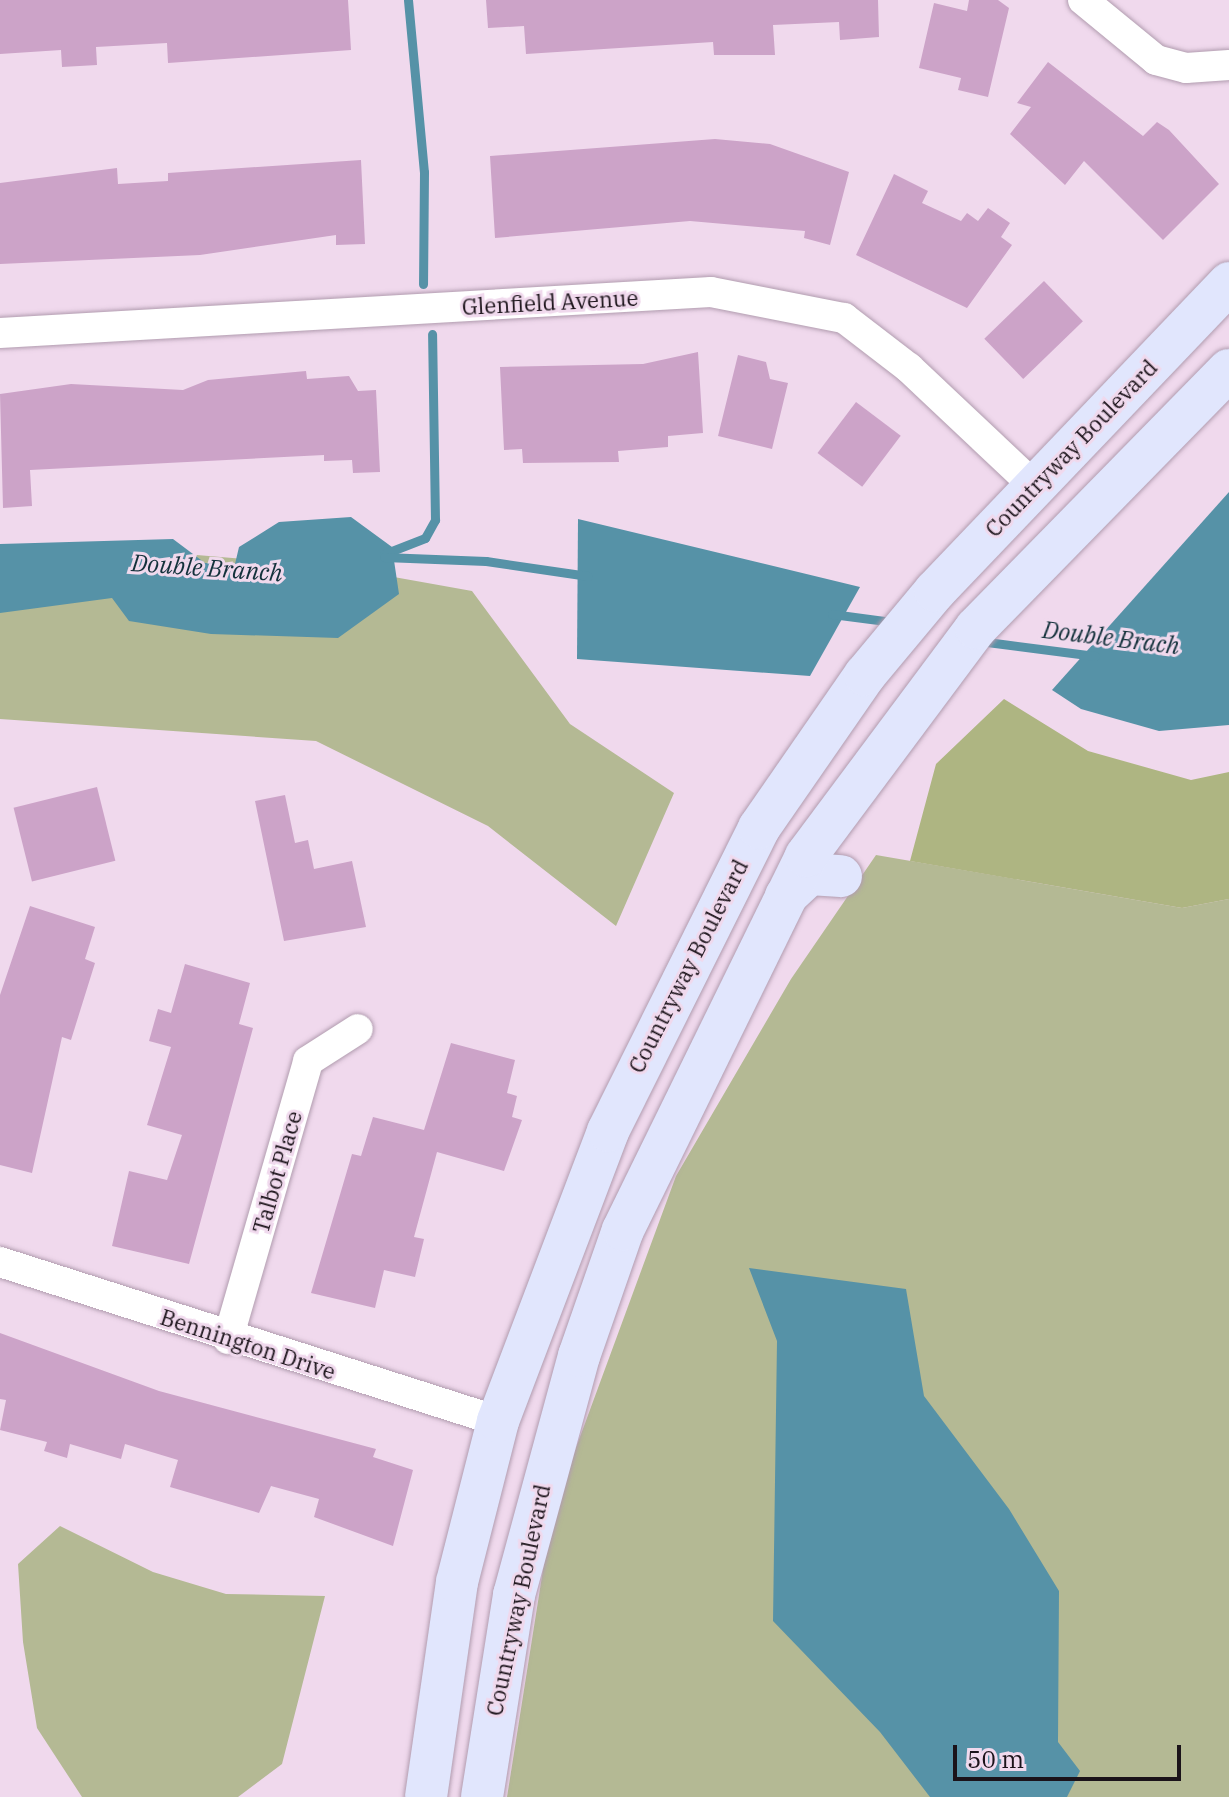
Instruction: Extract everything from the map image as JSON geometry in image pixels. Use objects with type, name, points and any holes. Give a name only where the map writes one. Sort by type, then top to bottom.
[{"type":"street","points":[[1083,0],[1156,60],[1186,68],[1229,65]]},
{"type":"street","name":"Countryway Boulevard","points":[[426,1797],[457,1582],[498,1421],[608,1131],[759,828],[865,675],[1034,486],[1229,283]]},
{"type":"street","name":"Glenfield Avenue","points":[[0,333],[711,292],[844,318],[909,368],[1034,486]]},
{"type":"street","name":"Countryway Boulevard","points":[[482,1797],[514,1595],[554,1436],[623,1230],[786,896],[909,709],[976,628],[1077,529],[1229,370]]},
{"type":"street","points":[[1034,486],[1077,529]]},
{"type":"street","points":[[786,896],[810,874],[841,876]]},
{"type":"street","name":"Talbot Place","points":[[228,1339],[308,1061],[358,1029]]},
{"type":"street","name":"Bennington Drive","points":[[0,1262],[228,1339],[498,1421]]},
{"type":"street","points":[[498,1421],[554,1436]]},
{"type":"green space","points":[[126,549],[338,567],[472,591],[570,724],[674,793],[616,926],[488,826],[316,741],[0,719],[0,554]]},
{"type":"green space","points":[[1004,699],[1088,751],[1191,780],[1229,772],[1229,899],[1182,908],[910,861],[936,764]]},
{"type":"green space","points":[[876,855],[1182,908],[1229,899],[1229,1797],[507,1797],[552,1513],[676,1176],[791,979]]},
{"type":"green space","points":[[60,1526],[153,1572],[226,1594],[325,1596],[282,1764],[238,1797],[82,1797],[37,1728],[23,1642],[18,1564]]},
{"type":"water","points":[[1229,492],[1229,725],[1159,731],[1081,709],[1052,690]]},
{"type":"water","points":[[351,517],[392,547],[399,594],[338,638],[211,634],[129,621],[112,598],[0,613],[0,544],[173,539],[205,563],[235,564],[239,547],[279,522]]},
{"type":"water","points":[[578,519],[860,587],[810,676],[577,659]]},
{"type":"water","points":[[749,1268],[906,1289],[924,1396],[1009,1509],[1059,1591],[1058,1742],[1080,1771],[1067,1797],[930,1797],[880,1732],[773,1621],[777,1341]]},
{"type":"building","points":[[0,0],[348,0],[351,50],[168,63],[167,43],[96,47],[97,65],[62,67],[61,50],[0,54]]},
{"type":"building","points":[[486,0],[878,0],[879,37],[840,40],[839,22],[773,25],[775,55],[714,55],[713,42],[526,54],[524,26],[488,28]]},
{"type":"building","points":[[969,0],[998,0],[1009,8],[988,97],[958,90],[961,78],[919,68],[934,3],[967,11]]},
{"type":"building","points":[[1048,62],[1143,136],[1157,122],[1169,130],[1219,184],[1163,240],[1084,161],[1065,185],[1010,134],[1031,107],[1017,103]]},
{"type":"building","points":[[715,139],[770,144],[849,172],[830,245],[804,238],[805,231],[690,221],[495,238],[490,156]]},
{"type":"building","points":[[361,160],[365,244],[336,245],[336,235],[200,255],[0,264],[0,183],[117,168],[118,184],[168,181],[168,173]]},
{"type":"building","points":[[894,174],[928,191],[922,203],[961,221],[967,213],[978,221],[988,208],[1010,223],[1001,237],[1012,245],[967,308],[856,255]]},
{"type":"building","points":[[1044,281],[1083,321],[1023,379],[984,339]]},
{"type":"building","points":[[698,352],[703,433],[668,436],[668,447],[618,451],[619,462],[523,463],[522,449],[504,450],[500,367],[643,364]]},
{"type":"building","points":[[738,355],[766,362],[770,379],[788,383],[772,449],[718,436]]},
{"type":"building","points":[[306,371],[307,379],[349,376],[358,391],[376,390],[380,472],[353,473],[352,460],[324,461],[324,455],[30,470],[32,506],[3,508],[0,394],[71,384],[183,390],[208,380]]},
{"type":"building","points":[[856,402],[901,436],[862,487],[817,453]]},
{"type":"building","points":[[97,787],[115,861],[32,882],[14,808]]},
{"type":"building","points":[[285,795],[295,843],[308,840],[314,869],[352,861],[366,927],[284,941],[255,801]]},
{"type":"building","points":[[30,906],[95,927],[85,959],[95,963],[71,1040],[62,1037],[32,1173],[0,1165],[0,995]]},
{"type":"building","points":[[185,964],[250,983],[239,1024],[253,1028],[189,1264],[112,1246],[129,1171],[167,1180],[182,1135],[147,1125],[171,1047],[149,1041],[158,1009],[171,1013]]},
{"type":"building","points":[[451,1043],[515,1060],[507,1093],[517,1096],[512,1117],[522,1120],[504,1171],[437,1152],[414,1237],[424,1239],[415,1277],[384,1270],[375,1308],[311,1293],[352,1154],[361,1156],[373,1117],[424,1130]]},
{"type":"building","points":[[0,1333],[159,1391],[376,1449],[373,1457],[413,1470],[393,1546],[314,1517],[319,1499],[271,1486],[259,1513],[170,1487],[178,1460],[125,1444],[121,1459],[70,1444],[67,1458],[44,1451],[47,1442],[0,1430],[6,1400],[0,1399]]},
{"type":"waterway","name":"Double Branch","points":[[408,0],[424,172],[423,284]]},
{"type":"waterway","name":"Double Branch","points":[[384,554],[425,538],[435,520],[432,334]]},
{"type":"waterway","name":"Double Branch","points":[[384,557],[486,561],[588,576]]},
{"type":"waterway","points":[[832,614],[893,622]]},
{"type":"waterway","name":"Double Brach","points":[[987,642],[1095,656]]}]
